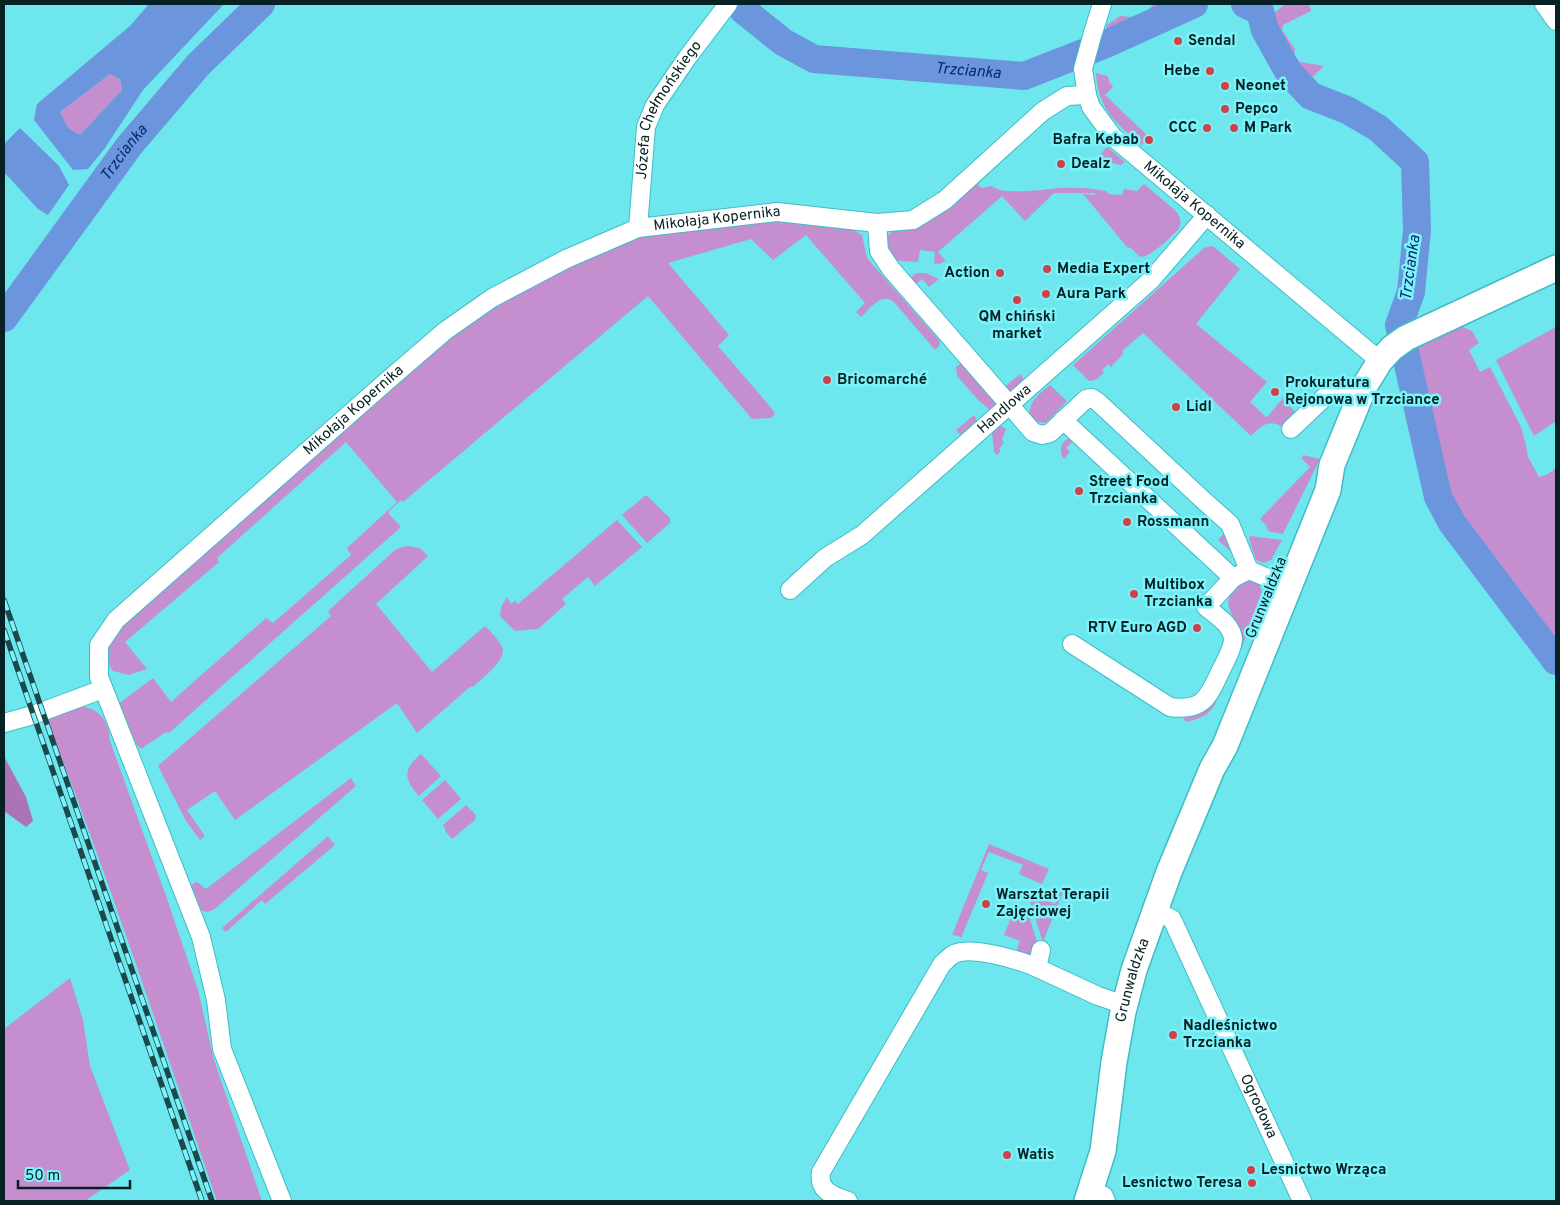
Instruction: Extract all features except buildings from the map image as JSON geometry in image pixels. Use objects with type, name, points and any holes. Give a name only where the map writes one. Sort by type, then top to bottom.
[{"type":"main road","points":[[1386,354],[1406,338],[1420,330],[1556,268]]},
{"type":"main road","name":"Grunwaldzka","points":[[1095,1197],[1103,1151],[1114,1062],[1134,970],[1155,911],[1212,768],[1220,757],[1236,718],[1282,584],[1292,538],[1317,484],[1332,465],[1364,386],[1386,354]]},
{"type":"main road","name":"Grunwaldzka","points":[[1212,768],[1214,752],[1238,672],[1282,584]]},
{"type":"street","name":"Józefa Chełmońskiego","points":[[638,228],[646,127],[655,105],[687,58],[728,4]]},
{"type":"street","points":[[1087,96],[1083,69],[1102,4]]},
{"type":"street","points":[[1544,4],[1556,21]]},
{"type":"street","name":"Mikołaja Kopernika","points":[[282,1201],[222,1049],[216,1000],[201,937],[99,677],[99,645],[116,620],[445,331],[492,298],[566,259],[638,228],[777,212],[876,223],[913,220],[945,200],[1043,111],[1067,96],[1087,96],[1091,107],[1113,137],[1207,215],[1386,354]]},
{"type":"street","name":"Handlowa","points":[[790,590],[825,558],[862,535],[1151,280],[1207,215]]},
{"type":"street","points":[[876,223],[878,251],[891,269],[1033,432],[1050,433],[1086,399],[1092,398],[1230,524],[1249,570],[1282,584]]},
{"type":"street","points":[[1291,429],[1330,392],[1337,391],[1359,400]]},
{"type":"street","points":[[1063,420],[1233,578]]},
{"type":"street","points":[[1072,644],[1170,707],[1182,709],[1192,707],[1204,701],[1212,692],[1233,640],[1230,629],[1206,607],[1233,578],[1249,570]]},
{"type":"street","points":[[4,723],[33,715],[103,689]]},
{"type":"street","name":"Ogrodowa","points":[[1155,911],[1172,919],[1302,1201]]},
{"type":"street","points":[[848,1201],[825,1190],[821,1186],[821,1172],[942,964],[954,954],[964,952],[1012,959],[1038,958],[1098,996],[1125,1005]]},
{"type":"shaded area","points":[[1153,4],[1191,4],[1102,44],[1107,25],[1120,16],[1144,16]]},
{"type":"shaded area","points":[[1248,4],[1262,4],[1271,15],[1286,4],[1309,4],[1311,11],[1283,25],[1282,30],[1295,49],[1294,55],[1300,62],[1324,66],[1303,86],[1277,51],[1260,10]]},
{"type":"shaded area","points":[[1096,73],[1108,76],[1113,87],[1105,95],[1149,137],[1141,145],[1116,122],[1105,106],[1097,86]]},
{"type":"shaded area","points":[[110,74],[120,79],[122,90],[80,135],[68,128],[60,112]]},
{"type":"shaded area","points":[[1107,147],[1125,162],[1121,165],[1111,163],[1100,155]]},
{"type":"shaded area","points":[[978,177],[983,179],[978,184],[981,188],[992,186],[1004,191],[1089,188],[1106,191],[1108,194],[1122,195],[1124,189],[1137,191],[1144,184],[1176,211],[1180,218],[1180,225],[1178,230],[1165,242],[1153,252],[1143,257],[1127,247],[1083,194],[1095,195],[1095,193],[1054,193],[1025,221],[1002,196],[938,252],[946,261],[934,264],[935,252],[920,250],[918,262],[889,258],[886,247],[888,236],[896,230],[925,224],[939,214],[964,188]]},
{"type":"shaded area","points":[[771,218],[852,226],[851,229],[862,235],[867,258],[939,340],[939,347],[935,350],[894,302],[889,299],[876,302],[861,317],[856,312],[865,303],[806,235],[773,260],[751,239],[668,263],[729,335],[718,346],[773,410],[775,414],[771,418],[752,419],[648,296],[403,502],[401,500],[389,511],[389,514],[401,527],[169,733],[166,732],[141,749],[137,745],[118,704],[153,678],[171,702],[266,618],[273,623],[351,555],[347,548],[397,502],[346,442],[217,558],[219,562],[125,642],[147,669],[129,675],[113,671],[107,660],[106,652],[108,644],[115,634],[375,402],[449,339],[503,302],[600,252],[637,238]]},
{"type":"shaded area","points":[[1211,246],[1240,269],[1196,324],[1267,382],[1250,402],[1265,416],[1267,417],[1283,398],[1295,412],[1281,426],[1272,423],[1264,425],[1251,436],[1143,333],[1122,351],[1123,354],[1111,367],[1108,364],[1102,370],[1104,372],[1095,379],[1089,381],[1073,365],[1204,248]]},
{"type":"shaded area","points":[[926,273],[939,279],[929,287],[922,279],[912,287],[910,280],[914,274]]},
{"type":"shaded area","points":[[1463,327],[1472,331],[1479,343],[1469,350],[1480,372],[1490,367],[1521,427],[1528,457],[1539,477],[1548,474],[1556,468],[1556,658],[1453,522],[1439,496],[1407,356],[1434,339]]},
{"type":"shaded area","points":[[1556,327],[1556,421],[1534,436],[1496,360]]},
{"type":"shaded area","points":[[964,363],[999,405],[991,411],[979,401],[957,376],[956,367]]},
{"type":"shaded area","points":[[1020,374],[1023,382],[1011,393],[1002,389]]},
{"type":"shaded area","points":[[1050,385],[1067,401],[1047,422],[1033,421],[1029,415],[1031,405],[1042,391]]},
{"type":"shaded area","points":[[974,415],[976,424],[965,435],[958,433],[956,430]]},
{"type":"shaded area","points":[[998,426],[1006,429],[1002,440],[1004,442],[999,449],[1001,451],[997,455],[994,452],[992,432]]},
{"type":"shaded area","points":[[1069,438],[1075,439],[1066,448],[1070,452],[1064,459],[1061,447]]},
{"type":"shaded area","points":[[1303,455],[1320,459],[1283,534],[1268,531],[1266,525],[1260,519],[1310,467],[1302,459]]},
{"type":"shaded area","points":[[646,495],[670,518],[670,523],[647,543],[622,515]]},
{"type":"shaded area","points":[[617,520],[642,547],[595,586],[588,577],[562,599],[566,604],[538,629],[515,631],[500,616],[501,607],[507,597],[511,604],[515,601],[518,604]]},
{"type":"shaded area","points":[[1225,532],[1233,554],[1218,540]]},
{"type":"shaded area","points":[[1250,536],[1282,540],[1271,560],[1263,563],[1256,560],[1249,539]]},
{"type":"shaded area","points":[[409,546],[420,548],[428,556],[376,604],[432,672],[485,626],[496,637],[503,650],[499,661],[474,686],[470,687],[417,733],[397,703],[235,820],[215,791],[187,810],[205,836],[200,840],[186,821],[158,766],[331,616],[328,611],[395,550]]},
{"type":"shaded area","points":[[1246,578],[1259,584],[1262,592],[1241,650],[1237,648],[1239,629],[1229,608],[1228,601],[1232,591]]},
{"type":"shaded area","points":[[1219,693],[1217,700],[1208,713],[1187,722],[1184,720],[1184,718],[1204,709]]},
{"type":"shaded area","points":[[81,706],[94,710],[106,722],[110,741],[198,990],[214,1060],[262,1201],[217,1201],[112,896],[45,715]]},
{"type":"shaded area","points":[[421,754],[441,776],[419,796],[410,785],[407,775],[411,765]]},
{"type":"shaded area","points":[[4,758],[26,797],[33,821],[26,827],[4,811]]},
{"type":"shaded area","points":[[351,778],[356,786],[217,907],[208,912],[201,910],[191,885],[197,882],[206,889]]},
{"type":"shaded area","points":[[445,780],[461,799],[438,819],[422,800]]},
{"type":"shaded area","points":[[466,805],[476,815],[475,820],[452,839],[445,831],[443,825]]},
{"type":"shaded area","points":[[328,836],[335,845],[265,904],[262,900],[226,932],[222,928]]},
{"type":"shaded area","points":[[989,844],[1049,869],[1042,884],[1019,874],[1023,865],[989,852],[981,870],[988,873],[961,938],[952,935]]},
{"type":"shaded area","points":[[1060,891],[1063,892],[1043,942],[1030,902],[1033,895],[1055,904]]},
{"type":"shaded area","points":[[1016,905],[1027,909],[1037,942],[1036,958],[1015,955],[1020,941],[1004,935]]},
{"type":"shaded area","points":[[70,978],[83,1020],[90,1066],[130,1170],[85,1201],[4,1201],[4,1029]]},
{"type":"water","points":[[149,4],[224,4],[143,90],[105,148],[88,169],[73,170],[34,120],[37,104],[130,26]],"holes":[[[110,74],[120,79],[122,90],[80,135],[68,128],[60,112]]]},
{"type":"water","points":[[20,128],[59,166],[69,185],[48,215],[38,209],[4,172],[4,144]]},
{"type":"waterway","name":"Trzcianka","points":[[4,318],[129,146],[198,65],[261,4]]},
{"type":"waterway","name":"Trzcianka","points":[[743,10],[783,42],[814,59],[1024,76],[1106,44],[1194,4]]},
{"type":"waterway","name":"Trzcianka","points":[[1245,4],[1260,11],[1265,30],[1289,73],[1311,96],[1347,110],[1378,128],[1415,162],[1417,230],[1411,292],[1399,325],[1438,497],[1452,523],[1556,661]]},
{"type":"railway","points":[[4,600],[212,1201]]},
{"type":"railway","points":[[4,630],[202,1201]]},
{"type":"place","name":"Sendal","points":[[1178,41]]},
{"type":"place","name":"Hebe","points":[[1210,71]]},
{"type":"place","name":"Neonet","points":[[1225,86]]},
{"type":"place","name":"Pepco","points":[[1225,109]]},
{"type":"place","name":"CCC","points":[[1207,128]]},
{"type":"place","name":"M Park","points":[[1234,128]]},
{"type":"place","name":"Bafra Kebab","points":[[1149,140]]},
{"type":"place","name":"Dealz","points":[[1061,164]]},
{"type":"place","name":"Media Expert","points":[[1047,269]]},
{"type":"place","name":"Action","points":[[1000,273]]},
{"type":"place","name":"Aura Park","points":[[1046,294]]},
{"type":"place","name":"QM chiński market","points":[[1017,300]]},
{"type":"place","name":"Bricomarché","points":[[827,380]]},
{"type":"place","name":"Prokuratura Rejonowa w Trzciance","points":[[1275,392]]},
{"type":"place","name":"Lidl","points":[[1176,407]]},
{"type":"place","name":"Street Food Trzcianka","points":[[1079,491]]},
{"type":"place","name":"Rossmann","points":[[1127,522]]},
{"type":"place","name":"Multibox Trzcianka","points":[[1134,594]]},
{"type":"place","name":"RTV Euro AGD","points":[[1197,628]]},
{"type":"place","name":"Warsztat Terapii Zajęciowej","points":[[986,904]]},
{"type":"place","name":"Nadleśnictwo Trzcianka","points":[[1173,1035]]},
{"type":"place","name":"Watis","points":[[1007,1155]]},
{"type":"place","name":"Lesnictwo Wrząca","points":[[1251,1170]]},
{"type":"place","name":"Lesnictwo Teresa","points":[[1252,1183]]}]
